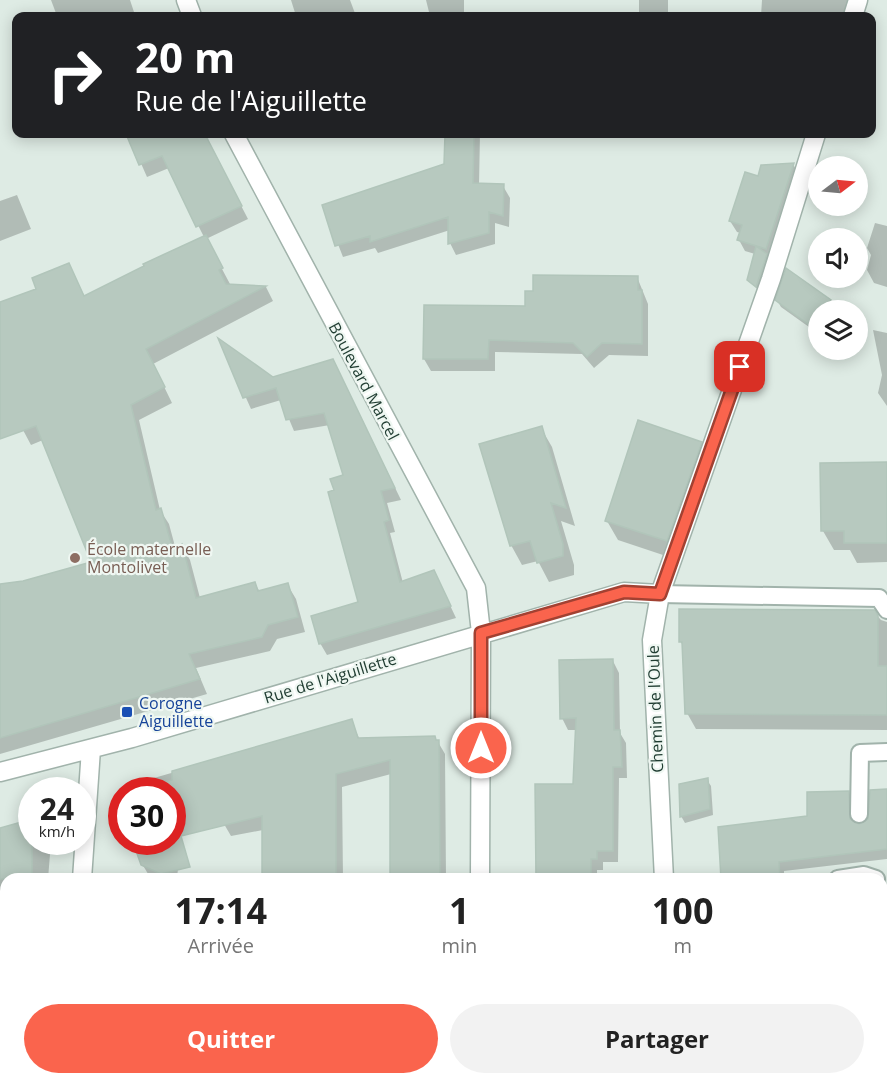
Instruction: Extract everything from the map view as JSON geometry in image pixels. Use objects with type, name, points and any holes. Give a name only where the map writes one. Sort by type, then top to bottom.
[{"type":"street","name":"Boulevard Marcel","points":[[236,138],[476,588],[481,633],[480,873]]},
{"type":"street","name":"Chemin de l'Oule","points":[[664,873],[652,640],[660,594],[771,279],[815,138]]},
{"type":"street","name":"Rue de l'Aiguillette","points":[[0,772],[91,749],[624,592],[660,594]]},
{"type":"street","points":[[82,873],[91,749]]},
{"type":"lane","points":[[660,594],[879,598],[887,610]]},
{"type":"lane","points":[[859,814],[860,753],[887,752]]},
{"type":"building","points":[[128,138],[207,138],[242,206],[196,227],[162,156],[139,165]]},
{"type":"building","points":[[445,138],[474,138],[473,183],[504,184],[503,216],[489,212],[489,233],[448,244],[448,217],[370,242],[370,236],[335,246],[322,205],[444,164]]},
{"type":"building","points":[[794,163],[766,249],[737,240],[742,225],[729,221],[745,172],[758,176],[761,165]]},
{"type":"building","points":[[206,235],[223,268],[219,270],[226,284],[266,286],[146,349],[165,387],[131,405],[156,510],[161,508],[173,550],[182,544],[196,598],[255,582],[258,591],[288,583],[298,617],[268,625],[262,637],[189,654],[200,679],[0,738],[0,584],[23,581],[91,562],[36,426],[0,439],[0,302],[36,289],[32,278],[69,263],[84,296],[144,266],[143,264]]},
{"type":"building","points":[[756,246],[767,254],[756,287],[747,280]]},
{"type":"building","points":[[786,268],[808,284],[808,288],[814,288],[831,300],[808,300],[808,324],[775,300]]},
{"type":"building","points":[[533,275],[638,276],[638,290],[642,290],[642,344],[602,343],[587,357],[573,343],[489,340],[488,359],[423,359],[424,305],[525,306],[525,291],[533,291]]},
{"type":"building","points":[[218,338],[273,377],[333,359],[395,488],[381,491],[389,520],[384,522],[400,582],[434,570],[451,606],[319,644],[311,616],[358,602],[328,492],[334,490],[330,479],[343,475],[324,413],[286,420],[276,388],[243,398]]},
{"type":"building","points":[[638,420],[702,442],[667,541],[605,521]]},
{"type":"building","points":[[542,426],[566,508],[551,503],[563,544],[563,556],[537,563],[530,541],[510,546],[479,444]]},
{"type":"building","points":[[887,462],[887,543],[844,543],[844,531],[821,531],[820,463]]},
{"type":"building","points":[[679,609],[875,610],[878,616],[878,666],[887,666],[887,715],[685,714],[682,642],[679,642]]},
{"type":"building","points":[[613,659],[614,730],[620,730],[622,767],[613,767],[613,851],[597,851],[597,859],[591,859],[591,873],[536,873],[535,784],[573,784],[576,718],[560,719],[559,660]]},
{"type":"building","points":[[352,719],[358,738],[435,736],[436,740],[439,740],[440,873],[390,873],[390,760],[336,774],[336,873],[262,873],[262,816],[186,835],[186,777],[172,777],[172,771]]},
{"type":"building","points":[[708,778],[710,809],[680,817],[679,784]]},
{"type":"building","points":[[887,789],[887,849],[779,862],[780,873],[721,873],[718,827],[807,816],[807,792],[849,791],[850,819],[859,824],[868,819],[870,790]]},
{"type":"building","points":[[18,823],[18,855],[32,855],[32,873],[0,873],[0,828]]},
{"type":"building","points":[[186,853],[190,867],[159,873],[141,865],[138,855]]},
{"type":"place","name":"École maternelle Montolivet","points":[[75,558]]},
{"type":"place","name":"Corogne Aiguillette","points":[[127,712]]},
{"type":"route","points":[[481,748],[481,633],[624,592],[660,594],[740,367]]}]
